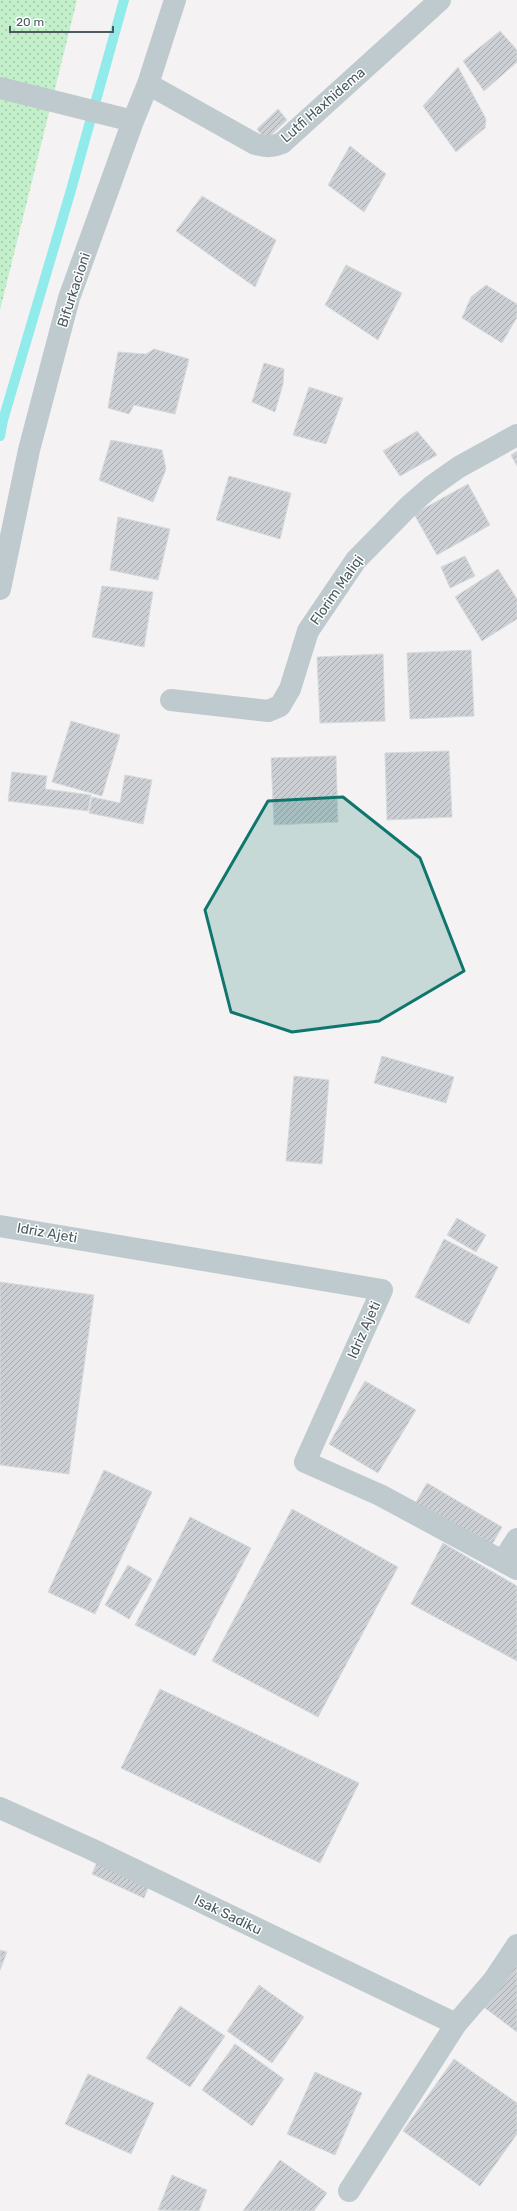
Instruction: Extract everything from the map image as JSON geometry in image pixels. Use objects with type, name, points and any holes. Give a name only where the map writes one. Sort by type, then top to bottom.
[{"type":"street","name":"Bifurkacioni","points":[[0,589],[29,450],[70,298],[124,119],[148,84],[175,0]]},
{"type":"street","name":"Lutfi Haxhidema","points":[[148,84],[255,144],[266,147],[274,146],[282,143],[440,0]]},
{"type":"street","points":[[0,88],[73,105],[124,119]]},
{"type":"street","name":"Florim Maliqi","points":[[171,700],[268,711],[280,706],[290,689],[308,631],[356,560],[410,505],[432,486],[459,467],[517,435]]},
{"type":"street","name":"Idriz Ajeti","points":[[0,1226],[382,1290],[304,1462],[380,1495],[510,1565]]},
{"type":"street","points":[[510,1565],[517,1539]]},
{"type":"street","name":"Isak Sadiku","points":[[0,1808],[98,1853],[456,2024]]},
{"type":"street","points":[[348,2190],[456,2024],[493,1981],[517,1945]]},
{"type":"highlighted area","points":[[343,797],[420,858],[464,971],[379,1021],[292,1032],[231,1012],[205,910],[268,801]]},
{"type":"green space","points":[[0,0],[77,0],[0,310]]},
{"type":"building","points":[[500,31],[517,50],[517,62],[484,91],[463,61]]},
{"type":"building","points":[[458,67],[486,119],[485,128],[456,152],[423,106]]},
{"type":"building","points":[[278,109],[287,120],[266,140],[257,129]]},
{"type":"building","points":[[350,146],[386,174],[364,212],[328,185]]},
{"type":"building","points":[[202,196],[276,240],[255,287],[176,231]]},
{"type":"building","points":[[346,265],[402,293],[378,340],[325,305]]},
{"type":"building","points":[[486,285],[517,304],[517,317],[502,343],[462,318],[471,297]]},
{"type":"building","points":[[154,349],[189,359],[175,414],[134,405],[129,414],[108,408],[118,352],[146,354]]},
{"type":"building","points":[[264,363],[284,369],[283,384],[275,412],[252,402]]},
{"type":"building","points":[[309,387],[343,398],[326,444],[293,435]]},
{"type":"building","points":[[417,431],[437,455],[400,476],[383,451]]},
{"type":"building","points":[[111,440],[162,450],[166,469],[153,502],[99,480]]},
{"type":"building","points":[[517,451],[517,466],[511,455]]},
{"type":"building","points":[[229,476],[291,493],[280,539],[216,520]]},
{"type":"building","points":[[468,484],[490,525],[437,555],[414,514]]},
{"type":"building","points":[[118,517],[170,529],[158,580],[110,570]]},
{"type":"building","points":[[465,556],[475,576],[450,588],[441,567]]},
{"type":"building","points":[[498,569],[517,599],[517,619],[482,641],[455,597]]},
{"type":"building","points":[[102,586],[153,592],[144,647],[92,637]]},
{"type":"building","points":[[471,650],[474,716],[410,719],[407,653]]},
{"type":"building","points":[[383,654],[385,721],[320,723],[317,657]]},
{"type":"building","points":[[71,721],[120,735],[102,796],[52,782]]},
{"type":"building","points":[[449,751],[452,817],[387,820],[385,753]]},
{"type":"building","points":[[336,756],[338,822],[274,825],[271,758]]},
{"type":"building","points":[[12,772],[47,776],[45,789],[91,795],[88,811],[8,801]]},
{"type":"building","points":[[125,775],[152,780],[143,824],[89,813],[92,797],[120,803]]},
{"type":"building","points":[[382,1056],[454,1077],[446,1103],[374,1083]]},
{"type":"building","points":[[294,1076],[329,1080],[322,1164],[286,1161]]},
{"type":"building","points":[[457,1218],[486,1235],[476,1252],[447,1235]]},
{"type":"building","points":[[444,1239],[498,1267],[469,1324],[415,1297]]},
{"type":"building","points":[[0,1282],[94,1295],[69,1474],[0,1465]]},
{"type":"building","points":[[365,1381],[416,1410],[378,1473],[329,1444]]},
{"type":"building","points":[[104,1470],[152,1492],[95,1614],[48,1592]]},
{"type":"building","points":[[427,1483],[502,1527],[490,1548],[415,1504]]},
{"type":"building","points":[[292,1509],[398,1567],[318,1717],[212,1661]]},
{"type":"building","points":[[190,1517],[251,1548],[195,1656],[135,1625]]},
{"type":"building","points":[[443,1543],[517,1586],[517,1661],[411,1604]]},
{"type":"building","points":[[128,1565],[152,1579],[129,1619],[105,1605]]},
{"type":"building","points":[[160,1689],[359,1783],[320,1863],[121,1768]]},
{"type":"building","points":[[98,1860],[150,1883],[144,1898],[92,1874]]},
{"type":"building","points":[[0,1950],[7,1952],[0,1970]]},
{"type":"building","points":[[517,1957],[517,2032],[481,2005]]},
{"type":"building","points":[[259,1985],[304,2017],[272,2063],[227,2031]]},
{"type":"building","points":[[180,2006],[225,2036],[190,2087],[146,2058]]},
{"type":"building","points":[[235,2044],[284,2079],[252,2126],[202,2090]]},
{"type":"building","points":[[454,2059],[517,2103],[517,2134],[480,2186],[403,2131]]},
{"type":"building","points":[[315,2072],[362,2093],[335,2155],[287,2134]]},
{"type":"building","points":[[88,2074],[154,2103],[131,2154],[65,2124]]},
{"type":"building","points":[[280,2160],[327,2193],[314,2211],[243,2211]]},
{"type":"building","points":[[172,2175],[207,2190],[199,2211],[158,2210]]},
{"type":"waterway","points":[[0,436],[3,420],[71,190],[124,0]]}]
